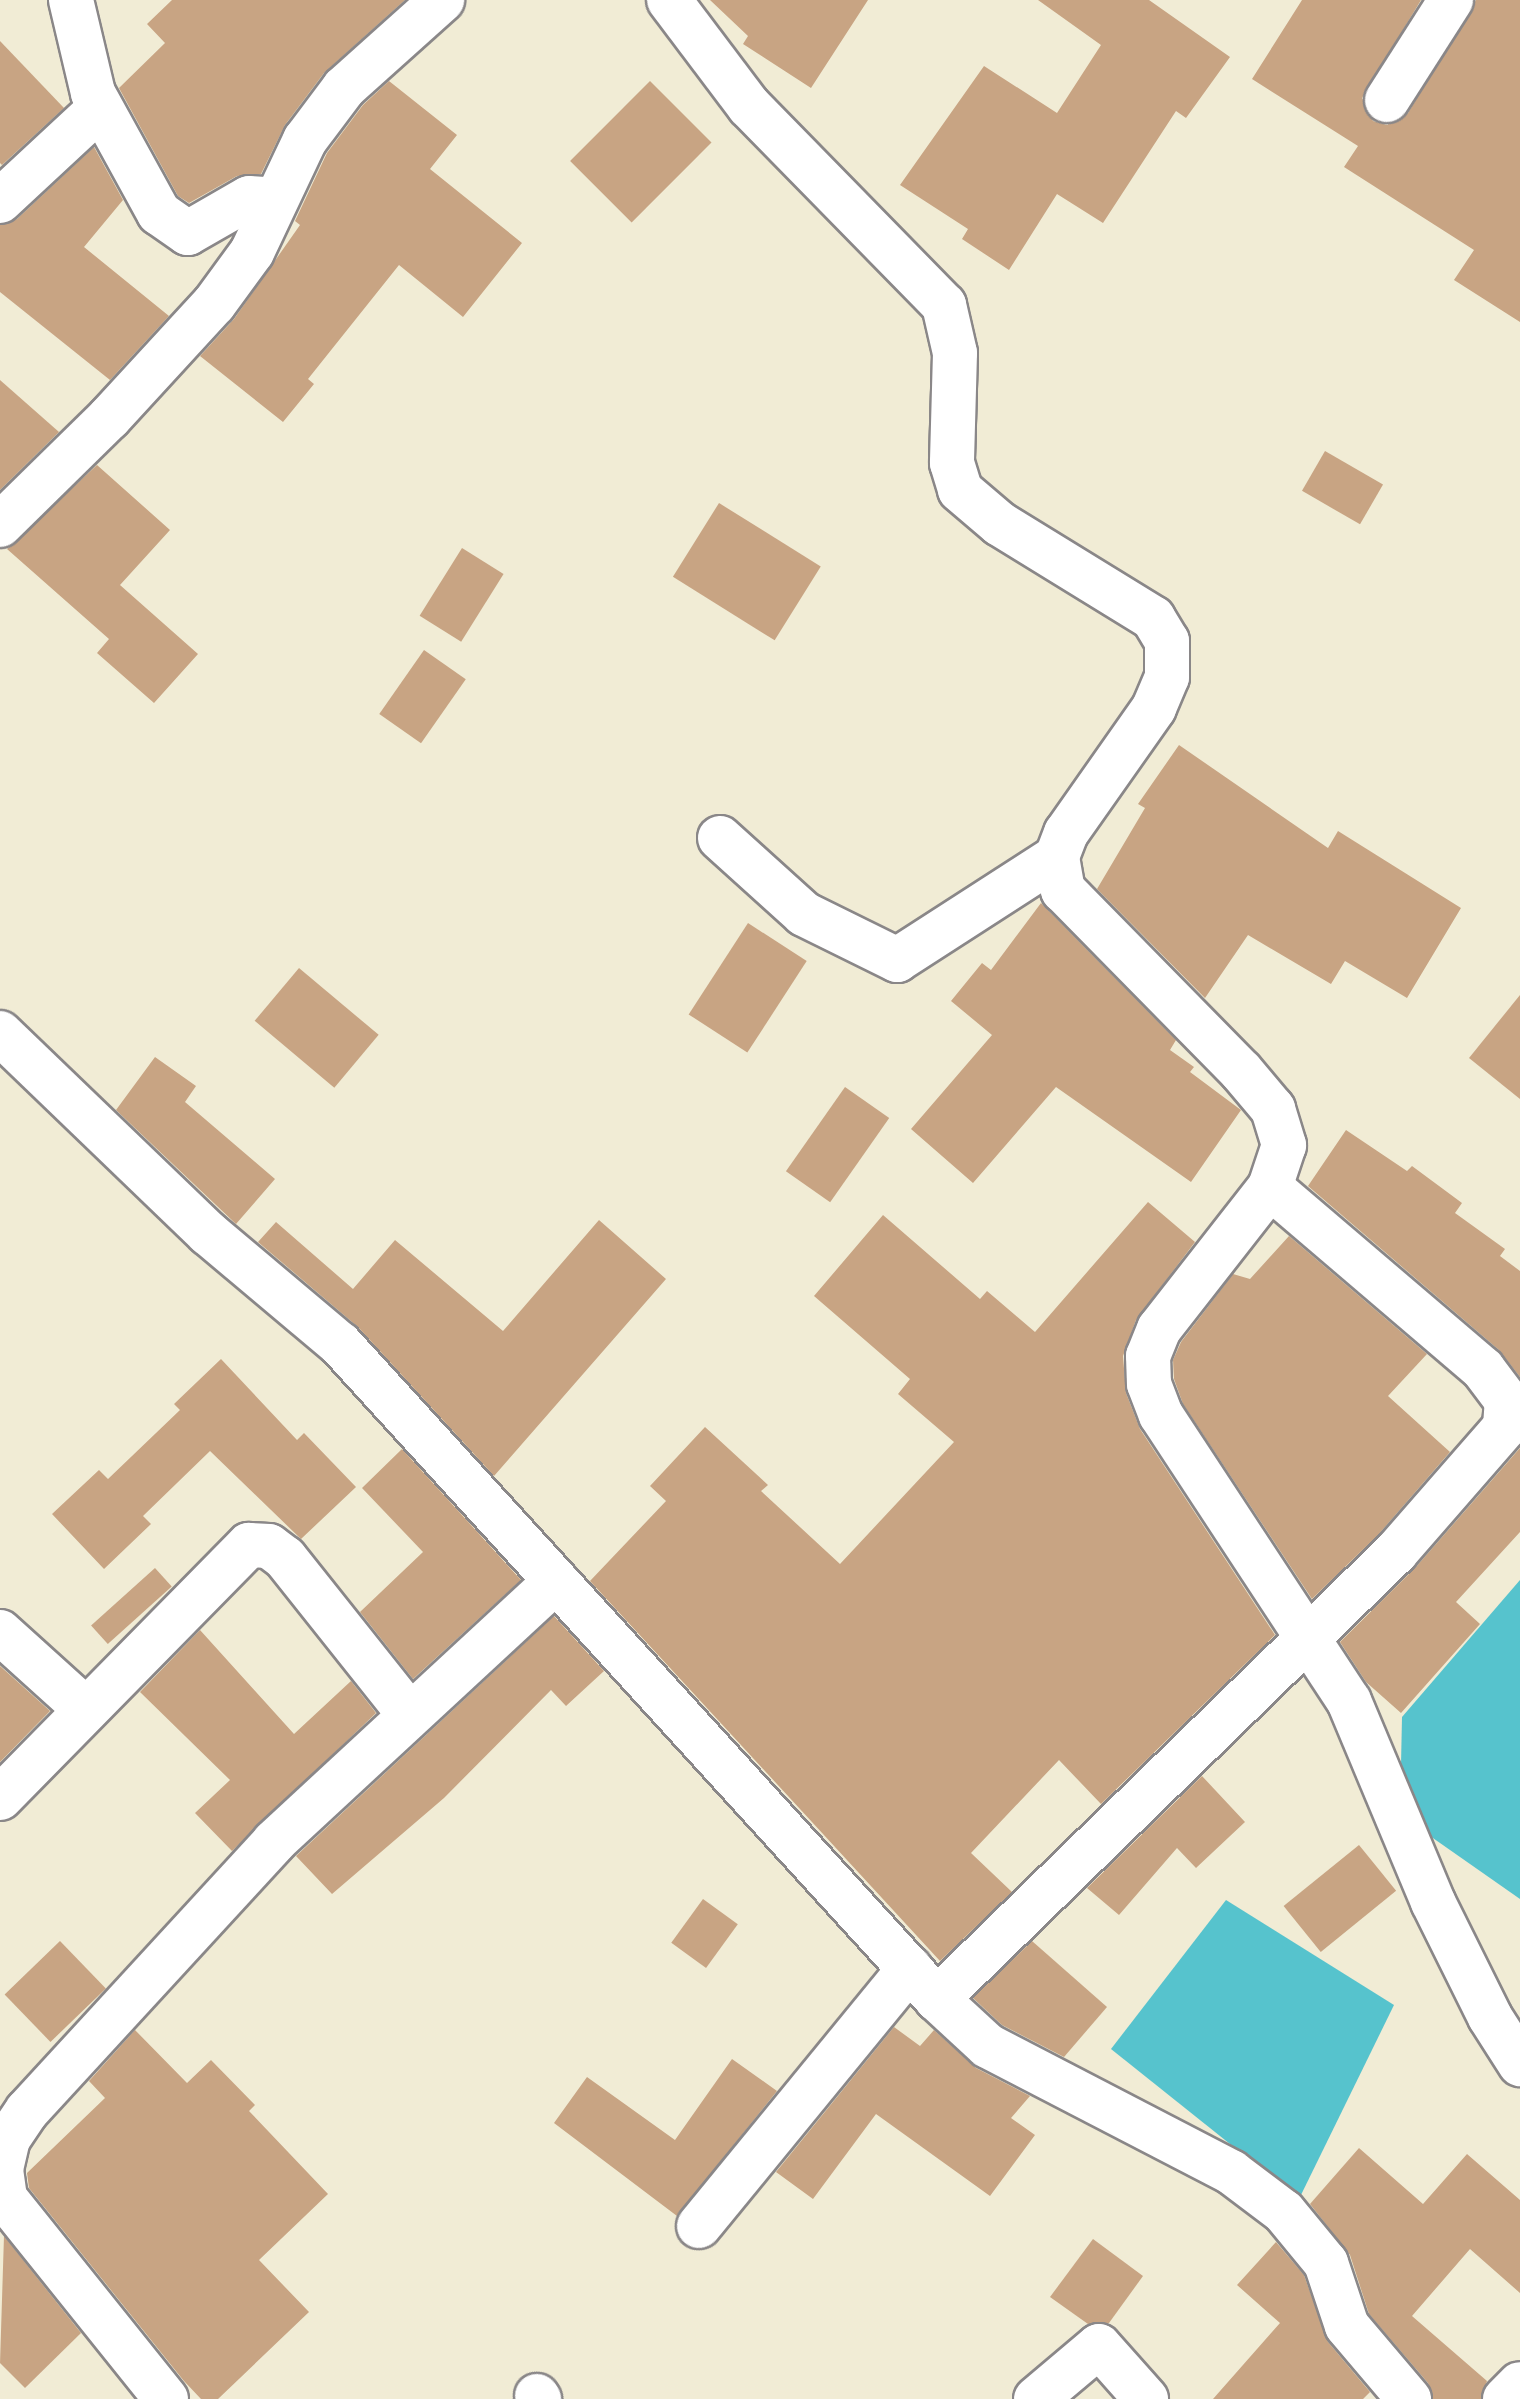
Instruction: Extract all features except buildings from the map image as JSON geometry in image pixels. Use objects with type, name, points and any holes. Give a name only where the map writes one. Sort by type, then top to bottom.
[{"type":"street","points":[[71,0],[100,108],[159,213],[174,227],[188,233],[200,229],[229,205],[249,198],[275,200]]},
{"type":"street","points":[[0,525],[109,418],[214,304],[252,252],[305,140],[344,88],[442,0]]},
{"type":"street","points":[[669,0],[757,116],[944,305],[955,353],[952,463],[960,490],[1000,524],[1153,618],[1167,641],[1167,677],[1154,708],[1066,833],[1057,857],[1063,890],[1079,912],[1273,1109],[1284,1145],[1270,1187],[1159,1329],[1148,1356],[1149,1384],[1161,1415],[1349,1701],[1433,1902],[1490,2017],[1520,2064]]},
{"type":"street","points":[[1387,100],[1451,0]]},
{"type":"street","points":[[0,201],[100,108]]},
{"type":"street","points":[[720,838],[804,914],[897,960],[1057,857]]},
{"type":"street","points":[[0,1033],[198,1224],[340,1344],[924,1983],[988,2046],[1231,2172],[1284,2212],[1326,2263],[1347,2326],[1402,2397]]},
{"type":"street","points":[[699,2226],[924,1983],[1310,1638],[1477,1464],[1505,1427],[1507,1401],[1483,1369],[1270,1187]]},
{"type":"street","points":[[0,1798],[84,1708],[249,1545],[269,1546],[285,1558],[409,1714]]},
{"type":"street","points":[[166,2399],[5,2198],[1,2169],[8,2139],[27,2111],[274,1842],[556,1581]]},
{"type":"street","points":[[0,1632],[84,1708]]},
{"type":"street","points":[[1036,2399],[1099,2346],[1146,2399]]},
{"type":"street","points":[[1505,2399],[1520,2384]]},
{"type":"water","points":[[1520,1580],[1520,1899],[1400,1815],[1402,1717]]},
{"type":"water","points":[[1226,1900],[1394,2005],[1299,2199],[1111,2049]]}]
